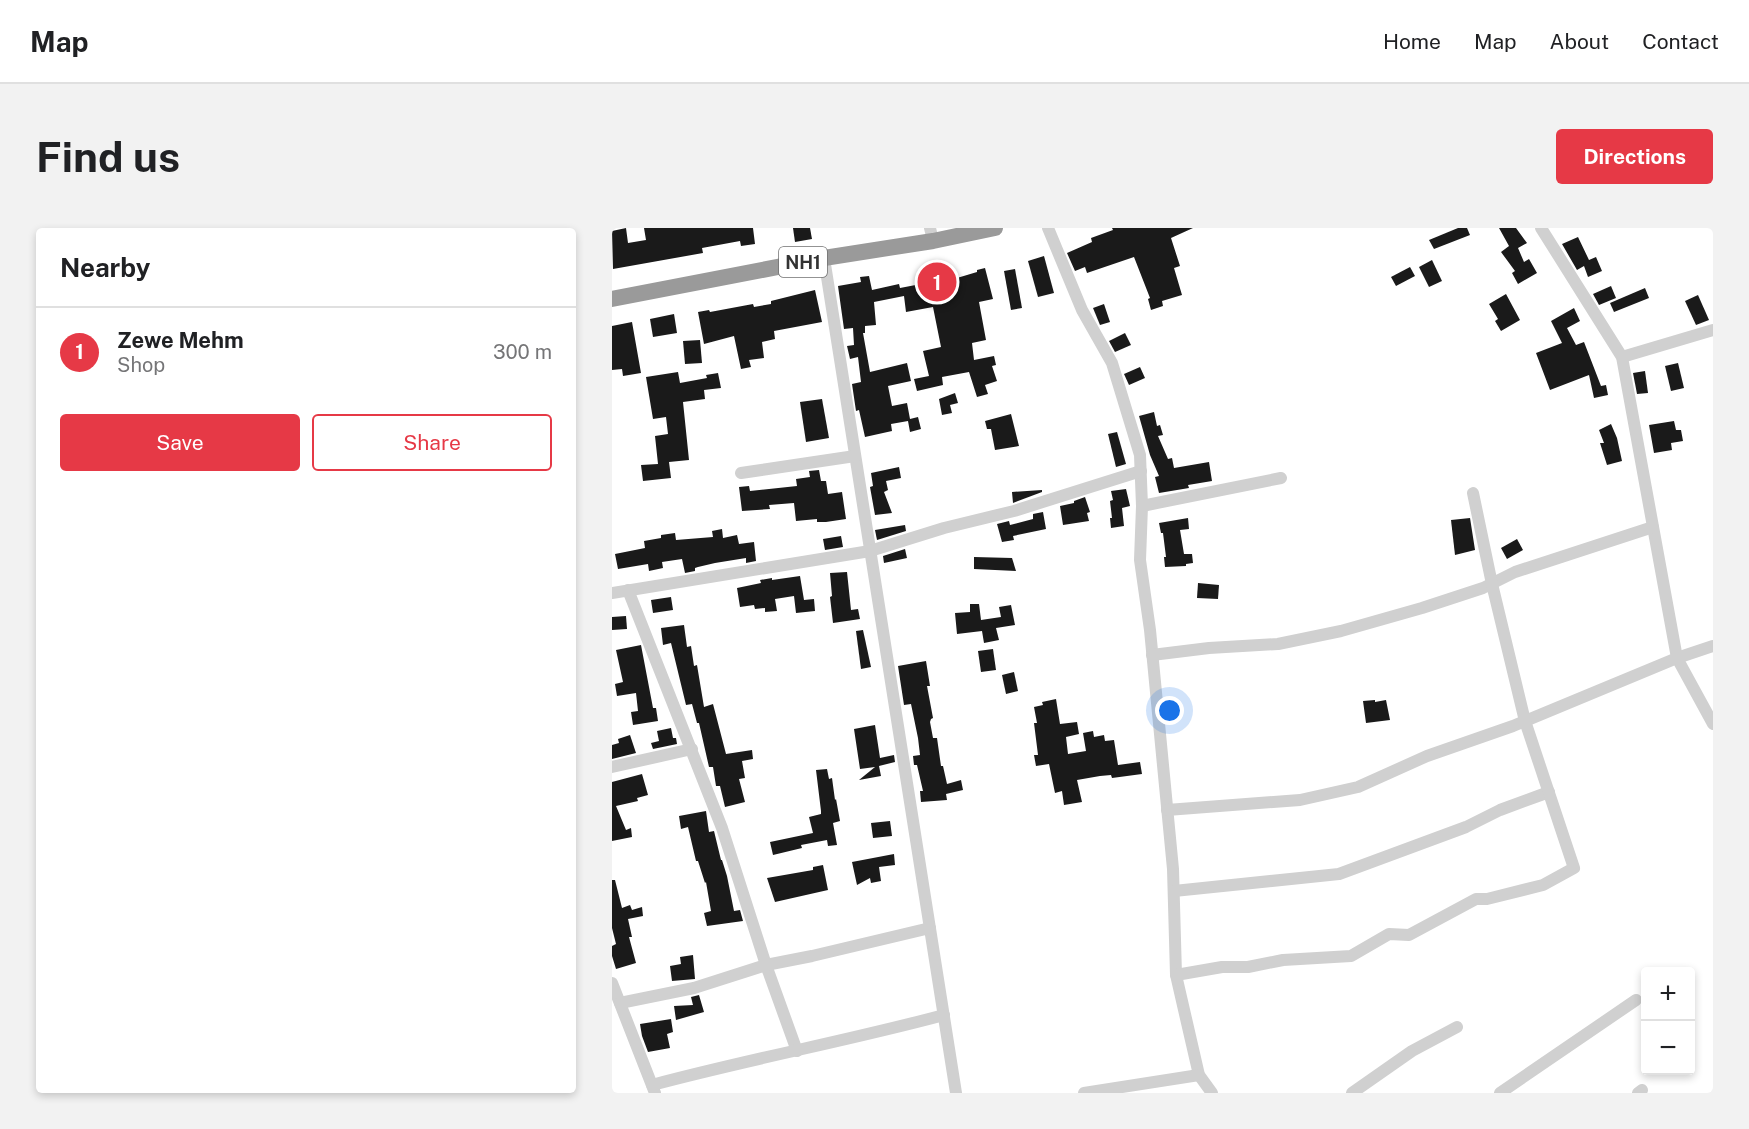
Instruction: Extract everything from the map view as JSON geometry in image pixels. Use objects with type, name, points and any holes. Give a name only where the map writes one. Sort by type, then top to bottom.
[{"type":"highway","name":"NH1","points":[[612,299],[824,258],[932,234],[995,228]]},
{"type":"street","points":[[1048,228],[1082,310],[1112,363],[1140,455],[1143,506],[1140,560],[1167,810],[1174,891],[1176,975],[1199,1075],[1212,1093]]},
{"type":"street","points":[[1541,228],[1622,357],[1677,658],[1713,724]]},
{"type":"street","points":[[824,258],[956,1093]]},
{"type":"street","points":[[1622,357],[1713,330]]},
{"type":"street","points":[[741,473],[855,456]]},
{"type":"street","points":[[612,593],[870,551],[944,528],[1014,511],[1141,471]]},
{"type":"street","points":[[1143,506],[1281,478]]},
{"type":"street","points":[[1176,975],[1222,967],[1248,967],[1283,960],[1351,956],[1389,934],[1409,935],[1476,899],[1487,899],[1543,885],[1574,868],[1525,722],[1473,493]]},
{"type":"street","points":[[1152,655],[1209,648],[1278,644],[1341,631],[1422,608],[1492,584],[1515,572],[1653,527]]},
{"type":"street","points":[[628,590],[722,828],[766,965],[797,1051]]},
{"type":"street","points":[[1167,810],[1300,800],[1358,787],[1427,756],[1525,722],[1677,658],[1713,646]]},
{"type":"street","points":[[612,767],[692,750]]},
{"type":"street","points":[[1174,891],[1339,874],[1466,827],[1500,810],[1550,792]]},
{"type":"street","points":[[620,1003],[694,988],[766,965],[930,928]]},
{"type":"street","points":[[612,982],[653,1089],[724,1066],[797,1051],[944,1015]]},
{"type":"street","points":[[1500,1093],[1636,1000]]},
{"type":"street","points":[[1352,1093],[1412,1051],[1457,1027]]},
{"type":"street","points":[[1084,1093],[1199,1075]]},
{"type":"building","points":[[626,228],[628,243],[646,240],[644,228],[753,228],[755,244],[741,246],[740,241],[702,248],[703,253],[613,269],[612,231]]},
{"type":"building","points":[[793,228],[810,228],[812,239],[795,242]]},
{"type":"building","points":[[1112,228],[1193,228],[1171,238],[1180,266],[1174,268],[1182,295],[1162,301],[1163,306],[1151,310],[1148,299],[1150,298],[1134,257],[1087,273],[1085,267],[1075,271],[1067,253],[1092,242],[1091,238],[1113,230]]},
{"type":"building","points":[[1458,228],[1467,228],[1470,235],[1434,249],[1429,240]]},
{"type":"building","points":[[1499,228],[1516,228],[1527,243],[1518,248],[1524,262],[1529,259],[1537,273],[1518,284],[1512,273],[1515,271],[1501,252],[1509,246]]},
{"type":"building","points":[[1578,237],[1589,260],[1596,257],[1602,271],[1588,277],[1584,266],[1577,270],[1562,244]]},
{"type":"building","points":[[1044,256],[1054,293],[1038,297],[1028,261]]},
{"type":"building","points":[[1432,260],[1442,281],[1429,287],[1419,267]]},
{"type":"building","points":[[1410,267],[1415,276],[1396,286],[1391,277]]},
{"type":"building","points":[[985,268],[993,299],[979,302],[986,340],[972,343],[974,360],[994,356],[996,365],[992,366],[997,381],[985,385],[988,394],[977,397],[969,372],[942,377],[943,385],[917,391],[914,379],[929,376],[923,351],[941,347],[933,307],[906,312],[904,296],[874,302],[876,325],[865,326],[865,333],[863,333],[870,372],[907,363],[911,381],[888,386],[892,406],[907,403],[910,419],[918,417],[921,429],[910,432],[908,421],[891,424],[892,431],[865,437],[859,410],[856,411],[852,384],[861,382],[858,357],[850,359],[847,346],[854,345],[853,328],[844,329],[838,286],[861,282],[860,277],[869,276],[872,290],[899,284],[900,288],[926,283],[927,300],[951,295],[947,281]]},
{"type":"building","points":[[1015,269],[1022,308],[1011,310],[1004,271]]},
{"type":"building","points":[[1611,286],[1616,298],[1599,305],[1593,294]]},
{"type":"building","points":[[1645,288],[1649,298],[1614,312],[1610,303]]},
{"type":"building","points":[[815,290],[822,322],[774,331],[775,339],[762,342],[764,358],[749,360],[751,367],[741,369],[734,336],[704,344],[698,312],[753,304],[754,307],[771,304],[771,301]]},
{"type":"building","points":[[1506,294],[1520,320],[1501,331],[1495,321],[1498,319],[1489,304]]},
{"type":"building","points":[[1698,295],[1709,320],[1696,325],[1685,301]]},
{"type":"building","points":[[1104,304],[1110,322],[1100,325],[1093,308]]},
{"type":"building","points":[[1574,308],[1580,321],[1567,328],[1576,345],[1584,342],[1601,386],[1606,385],[1608,395],[1594,398],[1589,375],[1550,390],[1536,353],[1562,343],[1551,321]]},
{"type":"building","points":[[674,314],[677,333],[653,337],[650,319]]},
{"type":"building","points":[[632,322],[641,373],[623,376],[622,369],[612,370],[612,326]]},
{"type":"building","points":[[1125,333],[1131,345],[1115,352],[1109,341]]},
{"type":"building","points":[[700,340],[702,363],[685,364],[683,341]]},
{"type":"building","points":[[1678,363],[1684,388],[1671,391],[1665,366]]},
{"type":"building","points":[[1140,367],[1145,378],[1129,385],[1124,374]]},
{"type":"building","points":[[1645,371],[1648,393],[1637,394],[1633,373]]},
{"type":"building","points":[[678,372],[680,383],[707,378],[706,375],[718,373],[721,388],[704,390],[705,399],[683,402],[689,460],[669,462],[671,478],[643,481],[641,465],[658,464],[655,436],[668,434],[666,417],[653,419],[646,377]]},
{"type":"building","points":[[955,393],[958,403],[950,405],[952,413],[942,415],[939,399]]},
{"type":"building","points":[[822,399],[829,438],[806,442],[800,402]]},
{"type":"building","points":[[1154,412],[1157,426],[1160,425],[1163,435],[1158,436],[1168,459],[1172,458],[1174,468],[1209,462],[1212,481],[1159,493],[1155,477],[1159,476],[1150,455],[1139,416]]},
{"type":"building","points":[[1011,414],[1019,446],[995,450],[991,429],[987,429],[985,421]]},
{"type":"building","points":[[1674,421],[1676,430],[1681,430],[1683,441],[1671,443],[1672,450],[1654,453],[1649,425]]},
{"type":"building","points":[[1611,424],[1622,461],[1607,465],[1600,443],[1604,443],[1599,430]]},
{"type":"building","points":[[1117,432],[1126,464],[1116,467],[1108,434]]},
{"type":"building","points":[[899,467],[901,478],[886,481],[888,490],[884,492],[892,513],[875,515],[870,487],[873,486],[871,473]]},
{"type":"building","points":[[819,470],[821,481],[826,481],[828,494],[842,492],[846,519],[826,522],[817,522],[817,519],[796,521],[794,503],[769,505],[770,509],[742,511],[739,487],[749,486],[750,491],[797,486],[796,479],[810,477],[809,471]]},
{"type":"building","points":[[1126,489],[1130,506],[1122,508],[1124,526],[1111,528],[1110,501],[1113,500],[1111,491]]},
{"type":"building","points":[[1042,490],[1042,492],[1013,503],[1012,492]]},
{"type":"building","points":[[1085,497],[1090,512],[1087,513],[1089,521],[1063,525],[1060,506],[1074,503]]},
{"type":"building","points":[[1043,512],[1046,529],[1013,536],[1014,540],[1002,542],[997,524],[1009,521],[1010,525],[1033,519],[1033,514]]},
{"type":"building","points":[[1188,518],[1189,529],[1180,530],[1184,554],[1192,554],[1193,563],[1186,564],[1186,566],[1165,567],[1163,533],[1161,533],[1159,523]]},
{"type":"building","points":[[1470,518],[1475,550],[1455,555],[1451,520]]},
{"type":"building","points":[[905,525],[906,531],[877,540],[875,530]]},
{"type":"building","points":[[722,529],[723,538],[737,535],[739,544],[754,542],[756,561],[746,563],[746,558],[715,563],[685,573],[682,559],[662,562],[663,568],[649,571],[648,564],[618,569],[615,554],[645,548],[644,541],[675,533],[676,540],[713,537],[712,531]]},
{"type":"building","points":[[841,536],[843,547],[825,550],[823,539]]},
{"type":"building","points":[[1517,539],[1523,550],[1507,559],[1501,548]]},
{"type":"building","points":[[905,549],[907,558],[884,563],[883,556]]},
{"type":"building","points":[[974,557],[1012,558],[1016,571],[974,569]]},
{"type":"building","points":[[847,572],[851,610],[858,609],[860,619],[833,623],[830,573]]},
{"type":"building","points":[[800,576],[804,600],[814,599],[815,611],[796,613],[794,596],[775,599],[777,611],[765,612],[765,608],[755,609],[754,605],[740,607],[737,588],[761,583],[760,580]]},
{"type":"building","points":[[1198,583],[1219,585],[1218,599],[1197,598]]},
{"type":"building","points":[[671,597],[673,610],[653,613],[651,600]]},
{"type":"building","points":[[970,604],[979,604],[981,620],[1001,617],[999,607],[1011,605],[1015,625],[996,628],[999,640],[984,643],[982,631],[957,634],[955,613],[970,612]]},
{"type":"building","points":[[626,616],[627,629],[612,630],[612,617]]},
{"type":"building","points":[[684,625],[687,647],[691,646],[694,666],[697,665],[704,707],[713,704],[726,754],[752,750],[753,759],[742,761],[745,778],[739,779],[745,802],[725,807],[720,786],[716,786],[713,767],[709,767],[699,723],[697,723],[692,704],[686,705],[671,643],[663,645],[661,628]]},
{"type":"building","points":[[863,630],[871,667],[861,669],[856,631]]},
{"type":"building","points":[[641,645],[653,708],[656,708],[658,721],[633,725],[631,712],[638,711],[636,693],[617,696],[615,684],[623,682],[616,650]]},
{"type":"building","points":[[993,649],[996,670],[981,672],[978,651]]},
{"type":"building","points":[[926,661],[930,686],[927,686],[933,718],[930,722],[933,738],[937,738],[941,766],[943,766],[947,784],[961,780],[963,790],[946,794],[947,800],[921,802],[920,791],[923,791],[913,756],[920,755],[918,738],[911,704],[904,705],[898,666]]},
{"type":"building","points":[[1014,672],[1018,691],[1006,694],[1002,675]]},
{"type":"building","points":[[1056,699],[1060,724],[1077,722],[1079,734],[1066,737],[1068,754],[1086,751],[1083,733],[1093,731],[1094,737],[1104,735],[1105,741],[1114,740],[1118,765],[1140,762],[1142,774],[1112,778],[1111,775],[1100,776],[1077,780],[1082,802],[1064,805],[1062,791],[1055,793],[1049,764],[1036,766],[1034,755],[1038,755],[1034,707],[1043,705],[1042,702]]},
{"type":"building","points":[[1375,700],[1375,702],[1386,700],[1390,720],[1366,723],[1363,701]]},
{"type":"building","points":[[875,725],[880,758],[894,755],[895,762],[879,766],[881,776],[859,780],[875,767],[860,769],[854,729]]},
{"type":"building","points":[[671,728],[677,744],[653,749],[651,743],[659,741],[657,731]]},
{"type":"building","points":[[630,735],[636,753],[612,759],[612,745],[619,743],[618,739]]},
{"type":"building","points":[[827,769],[829,779],[832,778],[840,821],[833,823],[837,845],[828,846],[827,840],[801,845],[802,848],[773,855],[770,842],[813,833],[809,817],[821,814],[816,770]]},
{"type":"building","points":[[642,774],[648,795],[637,798],[638,801],[616,806],[626,830],[631,828],[632,837],[612,841],[612,782]]},
{"type":"building","points":[[706,811],[709,832],[714,831],[734,911],[740,910],[743,921],[707,926],[704,913],[711,911],[706,882],[698,861],[696,861],[688,827],[681,829],[679,816]]},
{"type":"building","points":[[890,821],[892,836],[873,838],[871,823]]},
{"type":"building","points":[[894,854],[895,865],[879,867],[881,881],[871,883],[870,878],[857,885],[852,862]]},
{"type":"building","points":[[823,865],[828,890],[775,902],[767,878],[813,870],[813,867]]},
{"type":"building","points":[[612,880],[615,880],[622,908],[630,905],[632,910],[642,907],[643,916],[628,919],[632,937],[629,937],[636,963],[616,969],[612,956],[612,946],[616,944],[612,928]]},
{"type":"building","points":[[693,955],[695,979],[672,981],[670,966],[681,964],[680,957]]},
{"type":"building","points":[[699,995],[704,1012],[676,1020],[674,1006],[693,1005],[691,997]]},
{"type":"building","points":[[671,1019],[673,1032],[667,1034],[670,1048],[648,1052],[640,1024]]},
{"type":"place","name":"Zewe Mehm","points":[[937,282]]}]
